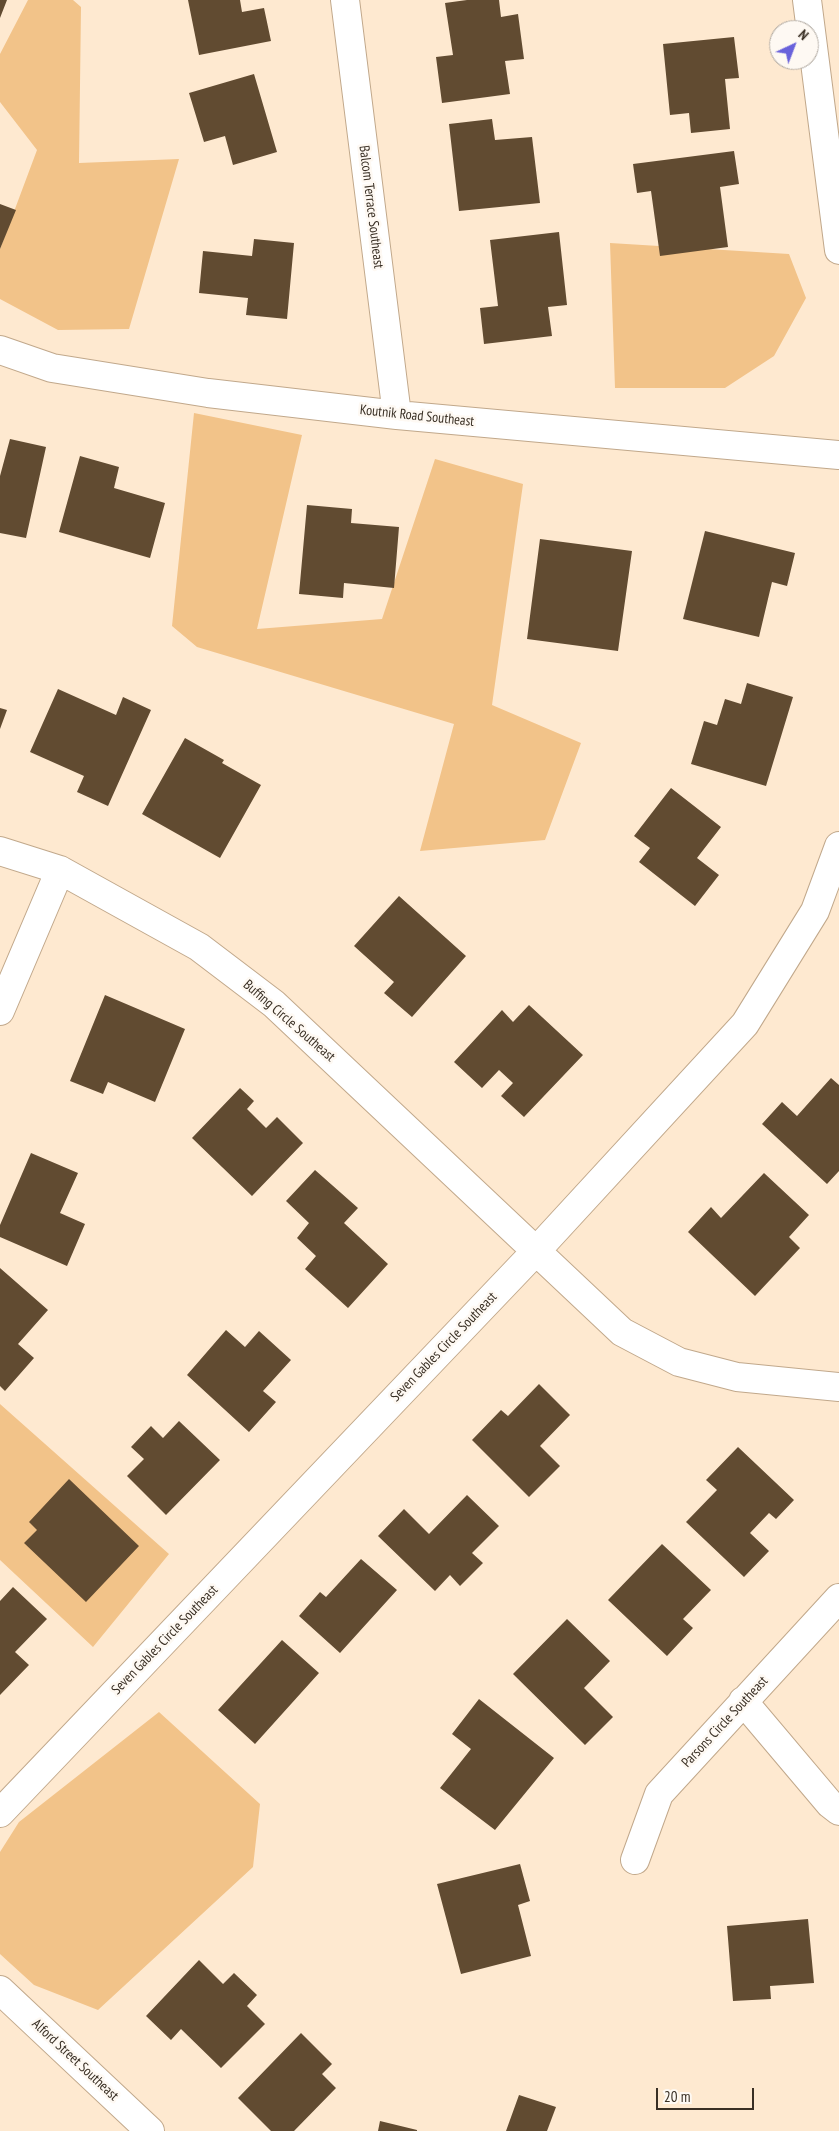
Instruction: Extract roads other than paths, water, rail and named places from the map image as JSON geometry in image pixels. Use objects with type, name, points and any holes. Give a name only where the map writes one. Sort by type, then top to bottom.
[{"type":"street","name":"Balcom Terrace Southeast","points":[[344,0],[397,415]]},
{"type":"street","points":[[807,0],[839,250]]},
{"type":"street","name":"Koutnik Road Southeast","points":[[0,350],[52,368],[208,393],[397,415],[839,454]]},
{"type":"street","name":"Seven Gables Circle Southeast","points":[[0,1813],[537,1250],[746,1024],[816,911],[839,846]]},
{"type":"street","name":"Buffing Circle Southeast","points":[[0,851],[60,870],[199,947],[274,1004],[622,1332],[679,1362],[737,1377],[839,1387]]},
{"type":"street","points":[[0,1010],[60,870]]},
{"type":"street","name":"Parsons Circle Southeast","points":[[635,1860],[659,1794],[839,1598]]},
{"type":"street","points":[[743,1701],[830,1804],[839,1811]]},
{"type":"street","name":"Alford Street Southeast","points":[[0,1990],[150,2131]]}]
